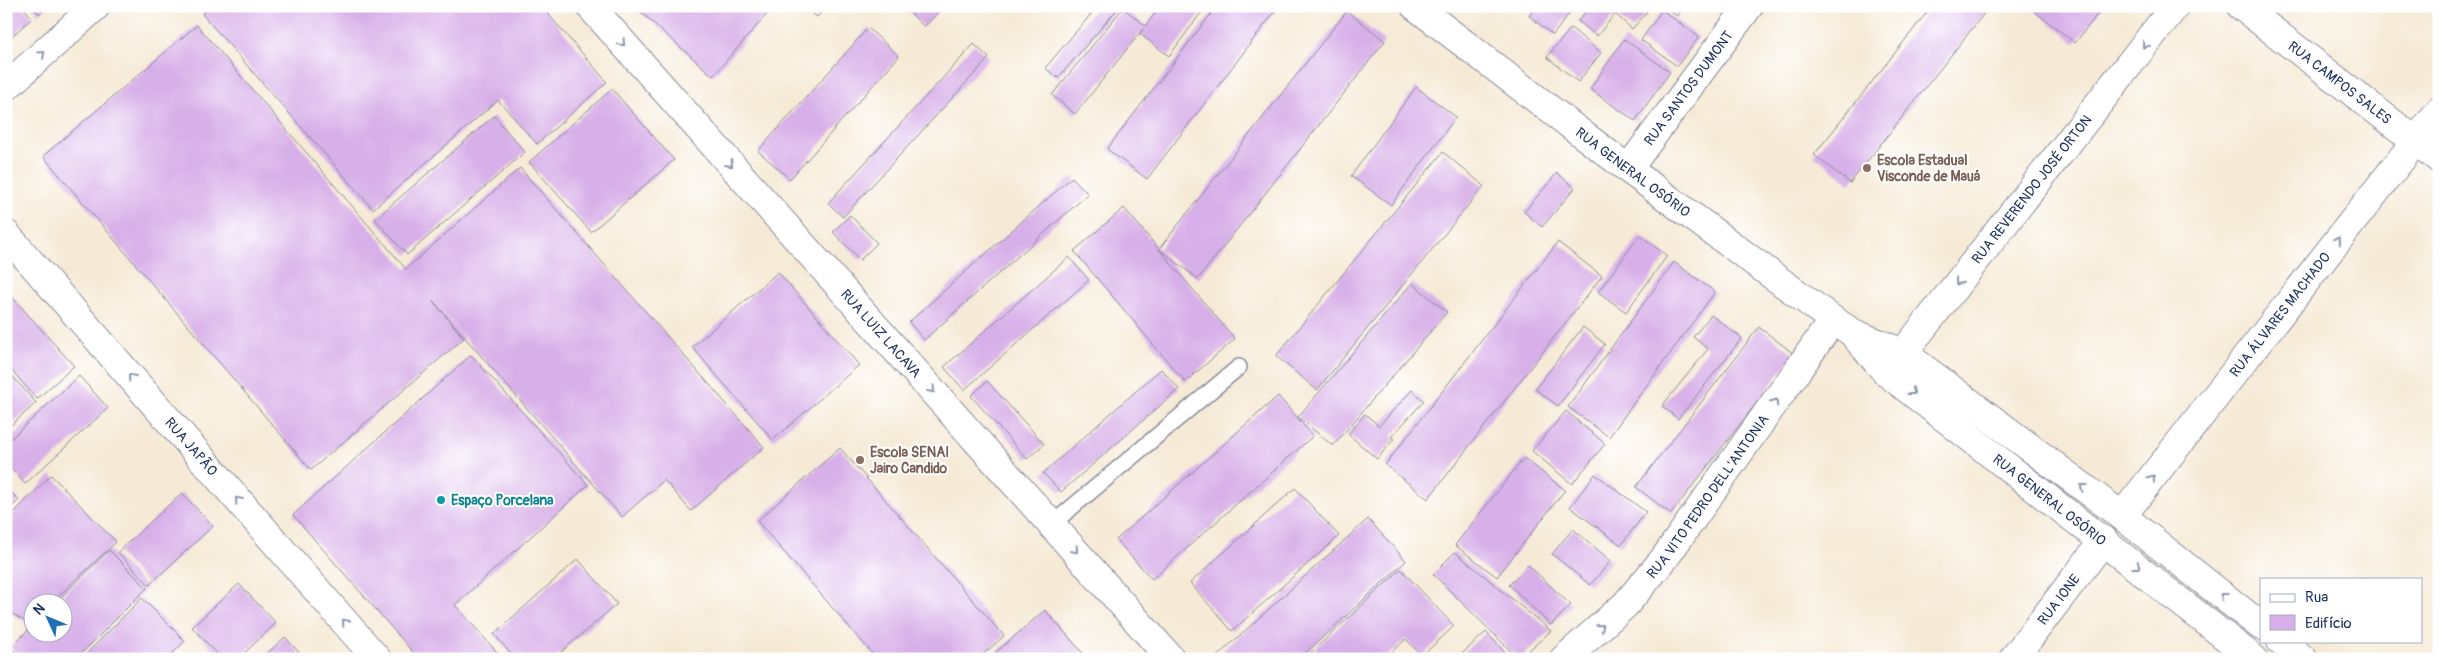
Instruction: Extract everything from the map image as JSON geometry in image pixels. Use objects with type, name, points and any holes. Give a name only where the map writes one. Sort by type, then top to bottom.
[{"type":"street","points":[[6,87],[96,6]]},
{"type":"street","name":"RUA LUIZ LACAVA","points":[[590,6],[1171,659]]},
{"type":"street","name":"RUA GENERAL OSÓRIO","points":[[1415,6],[1628,169],[1843,327],[2122,516],[2260,625]]},
{"type":"street","name":"RUA SANTOS DUMONT","points":[[1628,169],[1749,6]]},
{"type":"street","name":"RUA REVERENDO JOSÉ ORTON","points":[[1895,363],[2175,6]]},
{"type":"street","name":"RUA CAMPOS SALES","points":[[2241,6],[2439,159]]},
{"type":"street","name":"RUA ÁLVARES MACHADO","points":[[2122,516],[2439,112]]},
{"type":"street","name":"RUA JAPÃO","points":[[6,234],[377,659]]},
{"type":"street","name":"RUA VITO PEDRO DELL'ANTONIA","points":[[1564,659],[1625,606],[1664,559],[1843,327]]},
{"type":"street","name":"RUA GENERAL OSÓRIO","points":[[1895,363],[2104,540],[2254,659]]},
{"type":"street","name":"RUA IONE","points":[[2013,659],[2104,540]]},
{"type":"street","points":[[2282,642],[2303,659]]},
{"type":"lane","points":[[1052,524],[1239,367]]},
{"type":"building","points":[[6,6],[22,6],[32,18],[10,38],[6,35]]},
{"type":"building","points":[[32,6],[48,6],[39,14]]},
{"type":"building","points":[[210,6],[541,6],[607,82],[537,144],[498,100],[373,209],[202,14]]},
{"type":"building","points":[[634,6],[774,6],[713,76]]},
{"type":"building","points":[[804,6],[827,6],[817,17]]},
{"type":"building","points":[[904,6],[944,6],[924,27]]},
{"type":"building","points":[[1098,6],[1120,6],[1058,78],[1045,68]]},
{"type":"building","points":[[1160,6],[1206,6],[1169,56],[1140,34],[1143,29],[1075,114],[1052,95],[1123,8],[1146,26]]},
{"type":"building","points":[[1217,6],[1279,6],[1147,179],[1107,149]]},
{"type":"building","points":[[1537,6],[1575,6],[1553,35],[1529,16]]},
{"type":"building","points":[[1590,6],[1640,6],[1647,12],[1632,29],[1615,14],[1597,36],[1578,21]]},
{"type":"building","points":[[1663,6],[1684,6],[1677,16]]},
{"type":"building","points":[[1932,6],[1990,6],[1850,183],[1814,155]]},
{"type":"building","points":[[2028,6],[2104,6],[2075,43]]},
{"type":"building","points":[[1662,10],[1699,37],[1677,66],[1641,40]]},
{"type":"building","points":[[1347,11],[1385,41],[1198,279],[1159,249]]},
{"type":"building","points":[[197,25],[406,269],[520,168],[764,447],[691,511],[664,480],[622,517],[433,301],[464,338],[311,470],[43,156]]},
{"type":"building","points":[[868,28],[899,56],[790,179],[758,151]]},
{"type":"building","points":[[1571,28],[1601,53],[1578,82],[1547,57]]},
{"type":"building","points":[[1624,39],[1670,72],[1635,121],[1590,89]]},
{"type":"building","points":[[974,44],[989,58],[843,217],[828,203]]},
{"type":"building","points":[[1416,87],[1456,117],[1391,205],[1351,176]]},
{"type":"building","points":[[612,89],[674,160],[591,232],[529,162]]},
{"type":"building","points":[[494,116],[525,152],[407,255],[375,219]]},
{"type":"building","points":[[1443,152],[1484,186],[1317,390],[1276,356]]},
{"type":"building","points":[[1557,173],[1575,188],[1542,227],[1524,212]]},
{"type":"building","points":[[1072,177],[1088,194],[924,340],[909,322]]},
{"type":"building","points":[[1124,208],[1235,339],[1185,382],[1074,251]]},
{"type":"building","points":[[850,215],[877,243],[860,260],[833,232]]},
{"type":"building","points":[[1640,235],[1667,256],[1626,312],[1598,292]]},
{"type":"building","points":[[1558,242],[1602,276],[1428,499],[1385,465]]},
{"type":"building","points":[[1069,257],[1089,280],[964,390],[944,367]]},
{"type":"building","points":[[1674,262],[1715,292],[1609,437],[1568,407]]},
{"type":"building","points":[[778,272],[859,365],[773,440],[692,347]]},
{"type":"building","points":[[1412,283],[1447,312],[1333,446],[1298,417]]},
{"type":"building","points":[[6,290],[74,366],[37,399],[6,364]]},
{"type":"building","points":[[1711,315],[1742,338],[1678,419],[1662,406],[1708,349],[1693,337]]},
{"type":"building","points":[[1583,327],[1605,344],[1558,406],[1535,389]]},
{"type":"building","points":[[1759,327],[1794,354],[1671,514],[1636,487]]},
{"type":"building","name":"Espaço Porcelana","points":[[471,355],[588,485],[455,605],[503,659],[419,659],[293,515]]},
{"type":"building","points":[[6,369],[36,403],[6,430]]},
{"type":"building","points":[[1161,369],[1179,389],[1061,492],[1043,473]]},
{"type":"building","points":[[79,376],[108,408],[25,484],[6,463],[6,443]]},
{"type":"building","points":[[987,381],[1044,444],[1027,459],[971,396]]},
{"type":"building","points":[[1412,390],[1424,401],[1391,437],[1394,439],[1377,459],[1348,434],[1365,414],[1379,426]]},
{"type":"building","points":[[1278,396],[1313,436],[1152,579],[1116,540]]},
{"type":"building","points":[[1566,411],[1605,444],[1572,484],[1532,451]]},
{"type":"building","points":[[840,448],[1004,636],[978,659],[877,659],[757,521]]},
{"type":"building","points":[[1524,458],[1565,490],[1497,577],[1455,545]]},
{"type":"building","points":[[1595,474],[1646,512],[1621,545],[1570,507]]},
{"type":"building","points":[[51,475],[116,542],[63,592],[22,592],[22,620],[6,610],[6,521]]},
{"type":"building","points":[[6,487],[19,500],[6,512]]},
{"type":"building","points":[[1295,488],[1339,536],[1232,631],[1190,583]]},
{"type":"building","points":[[182,493],[213,526],[149,585],[118,552]]},
{"type":"building","points":[[1368,519],[1406,561],[1299,659],[1214,659]]},
{"type":"building","points":[[1573,529],[1611,561],[1590,585],[1552,554]]},
{"type":"building","points":[[109,550],[147,588],[76,659],[23,659],[11,647],[22,636],[22,642],[72,642],[72,592],[66,592]]},
{"type":"building","points":[[1455,552],[1551,631],[1519,659],[1433,574]]},
{"type":"building","points":[[578,559],[617,604],[553,659],[515,659],[494,634]]},
{"type":"building","points":[[1528,565],[1571,605],[1551,625],[1509,585]]},
{"type":"building","points":[[1401,569],[1454,626],[1422,656],[1406,639],[1384,659],[1304,659]]},
{"type":"building","points":[[239,584],[276,623],[238,659],[222,659],[192,627]]},
{"type":"building","points":[[142,598],[185,641],[167,659],[81,659]]},
{"type":"building","points":[[1045,610],[1088,659],[988,659]]},
{"type":"building","points":[[1486,632],[1511,659],[1456,659]]},
{"type":"building","points":[[285,637],[305,659],[261,659]]},
{"type":"place","name":"Escola Estadual Visconde de Mauá","points":[[1867,168]]},
{"type":"place","name":"Escola SENAI Jairo Candido","points":[[860,460]]},
{"type":"place","name":"Espaço Porcelana","points":[[441,500]]}]
